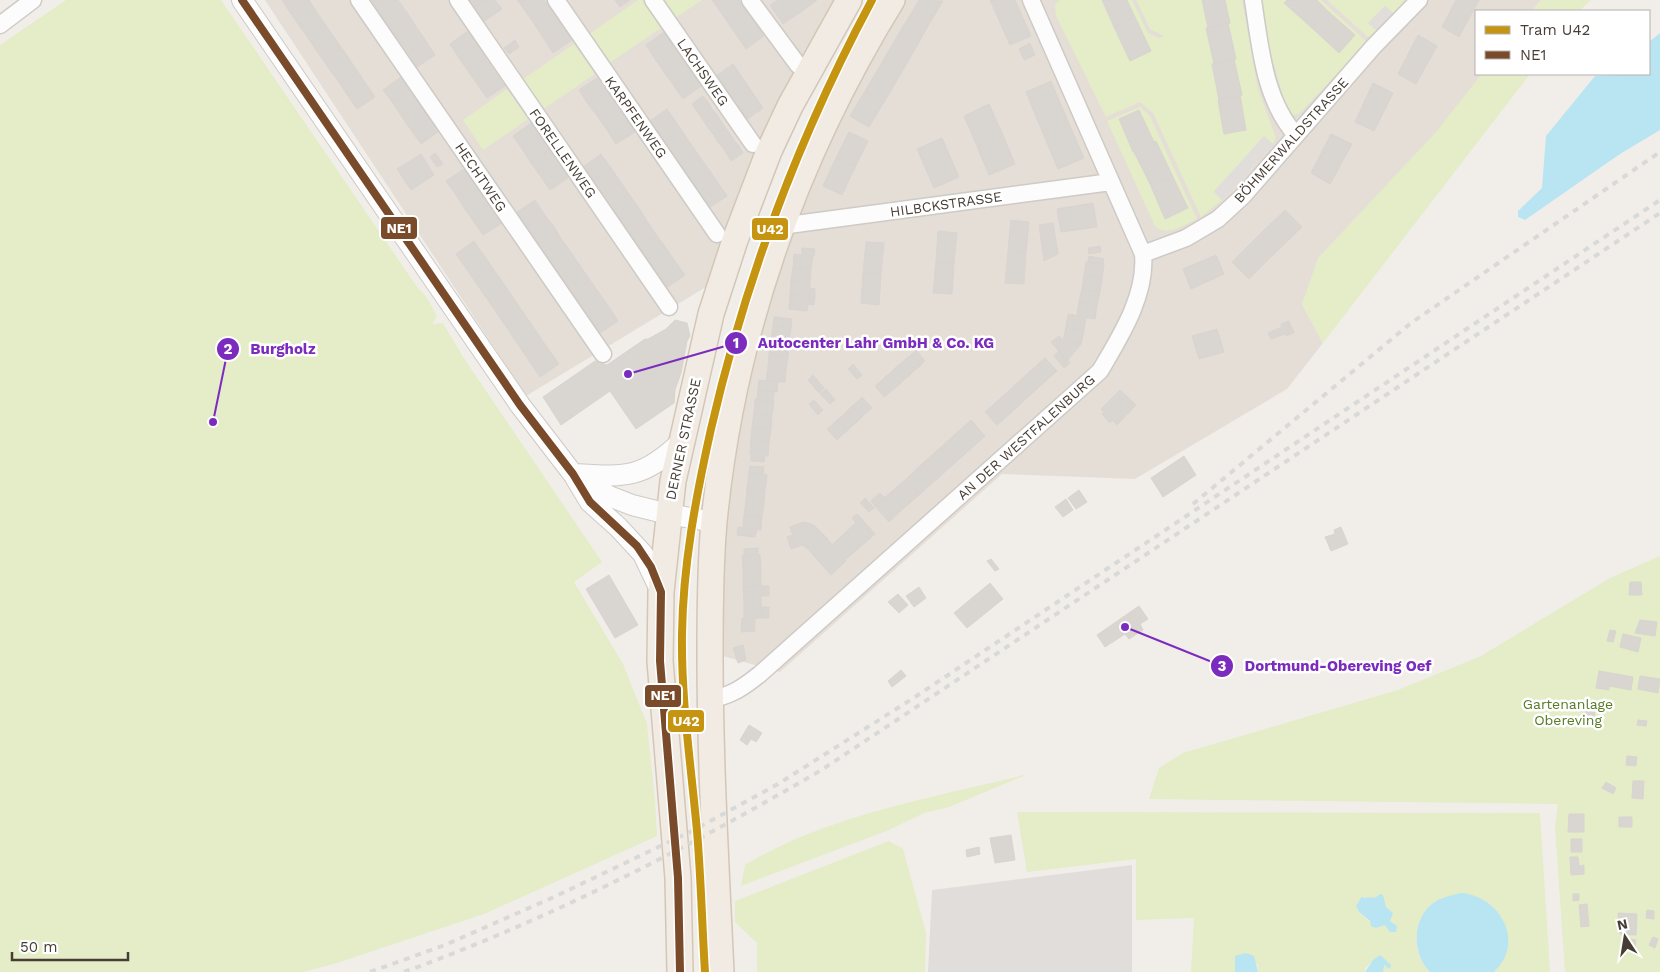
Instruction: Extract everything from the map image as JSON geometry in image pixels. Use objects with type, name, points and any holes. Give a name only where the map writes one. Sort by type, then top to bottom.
[{"type":"main road","name":"DERNER STRASSE","points":[[680,972],[678,878],[660,661],[661,592],[668,514],[682,441],[711,314],[743,218],[790,106],[848,0]]},
{"type":"main road","points":[[721,972],[710,700],[710,590],[714,522],[720,473],[739,368],[763,278],[780,226],[829,112],[892,0]]},
{"type":"street","points":[[0,25],[33,0]]},
{"type":"street","points":[[242,0],[520,405],[573,474],[590,502],[618,527],[643,554],[661,592]]},
{"type":"street","name":"HECHTWEG","points":[[359,0],[602,354]]},
{"type":"street","name":"FORELLENWEG","points":[[458,0],[669,307]]},
{"type":"street","name":"KARPFENWEG","points":[[556,0],[717,234]]},
{"type":"street","name":"LACHSWEG","points":[[653,0],[753,144]]},
{"type":"street","points":[[750,0],[798,65]]},
{"type":"street","points":[[1253,0],[1266,72],[1276,106],[1283,121],[1296,135]]},
{"type":"street","name":"BÖHMERWALDSTRASSE","points":[[1143,254],[1186,238],[1218,220],[1243,196],[1374,46],[1418,0]]},
{"type":"street","name":"AN DER WESTFALENBURG","points":[[710,700],[742,688],[760,674],[1100,371],[1123,331],[1139,291],[1144,263],[1143,254],[1035,1]]},
{"type":"street","name":"HILBCKSTRASSE","points":[[780,226],[1111,182]]},
{"type":"street","points":[[573,474],[623,476],[638,473],[664,458],[682,441]]},
{"type":"street","points":[[573,474],[609,496],[668,514],[714,522]]},
{"type":"shaded area","points":[[265,0],[841,0],[778,107],[706,287],[526,396]]},
{"type":"shaded area","points":[[902,0],[1541,0],[1533,10],[1475,10],[1475,75],[1481,75],[1302,304],[1323,343],[1287,389],[1135,479],[1002,474],[780,672],[719,655],[722,520],[746,360],[793,212]]},
{"type":"shaded area","points":[[1385,6],[1394,14],[1377,31],[1368,23]]},
{"type":"shaded area","points":[[1264,136],[1273,144],[1222,200],[1214,192]]},
{"type":"shaded area","points":[[1132,865],[1132,972],[928,972],[932,890]]},
{"type":"green space","points":[[66,0],[221,0],[417,287],[426,296],[437,316],[432,324],[443,323],[463,357],[602,562],[574,582],[623,664],[647,724],[657,836],[484,914],[337,963],[303,972],[0,972],[0,45]]},
{"type":"green space","points":[[638,0],[642,0],[661,28],[605,66],[585,37]]},
{"type":"green space","points":[[656,0],[702,0],[671,21]]},
{"type":"green space","points":[[1059,0],[1132,0],[1148,33],[1159,38],[1164,36],[1150,29],[1136,0],[1242,0],[1258,89],[1276,138],[1273,144],[1264,137],[1214,191],[1222,200],[1201,217],[1153,113],[1140,102],[1106,117],[1056,16],[1055,5]]},
{"type":"green space","points":[[1262,0],[1321,0],[1367,42],[1299,114],[1294,115],[1287,110],[1269,47]]},
{"type":"green space","points":[[1327,0],[1407,0],[1394,14],[1385,6],[1369,22],[1377,31],[1370,39]]},
{"type":"green space","points":[[1541,0],[1591,0],[1580,10],[1533,10]]},
{"type":"green space","points":[[574,44],[595,74],[539,112],[519,82]]},
{"type":"green space","points":[[1481,75],[1529,75],[1323,343],[1302,304],[1318,258],[1436,132]]},
{"type":"green space","points":[[507,89],[528,119],[483,150],[463,120]]},
{"type":"green space","points":[[1140,107],[1150,116],[1197,219],[1176,229],[1165,231],[1155,226],[1107,121]]},
{"type":"green space","name":"Gartenanlage Obereving","points":[[1660,556],[1660,972],[1565,972],[1555,827],[1558,804],[1149,799],[1159,768],[1183,753],[1398,690],[1481,656],[1610,578]]},
{"type":"green space","points":[[1028,774],[949,807],[924,813],[889,830],[741,886],[745,865],[778,847],[812,833],[883,809]]},
{"type":"green space","points":[[1017,812],[1540,813],[1550,972],[1494,972],[1498,968],[1424,914],[1416,936],[1416,944],[1421,959],[1430,972],[1383,972],[1380,955],[1365,968],[1365,972],[1258,972],[1258,965],[1235,956],[1235,972],[1191,972],[1194,918],[1136,920],[1136,859],[1027,872]],"holes":[[[1362,896],[1363,899],[1377,898],[1386,907],[1390,921],[1376,928],[1359,912],[1356,906]]]},
{"type":"green space","points":[[889,841],[903,849],[926,933],[925,972],[757,972],[757,943],[735,922],[735,901]]},
{"type":"water","points":[[1660,33],[1660,130],[1620,154],[1525,220],[1518,217],[1518,211],[1542,188],[1546,136],[1595,76],[1650,75],[1650,41]]},
{"type":"water","points":[[1461,893],[1475,896],[1487,902],[1497,911],[1504,922],[1508,935],[1508,947],[1503,960],[1494,972],[1430,972],[1419,954],[1417,934],[1423,914],[1429,906],[1438,900]]},
{"type":"water","points":[[1380,894],[1383,895],[1386,907],[1393,913],[1390,921],[1397,926],[1396,932],[1390,932],[1385,925],[1376,928],[1371,926],[1370,921],[1359,912],[1356,906],[1362,896],[1363,898],[1374,897]]},
{"type":"water","points":[[1246,953],[1254,956],[1258,972],[1235,972],[1235,956]]},
{"type":"water","points":[[1380,955],[1391,965],[1390,969],[1384,965],[1383,972],[1365,972],[1373,960]]},
{"type":"building","points":[[282,0],[305,0],[289,11]]},
{"type":"building","points":[[305,0],[309,0],[324,23],[306,35],[289,11]]},
{"type":"building","points":[[371,0],[398,0],[380,13]]},
{"type":"building","points":[[398,0],[408,14],[389,27],[380,13]]},
{"type":"building","points":[[469,0],[485,0],[474,8]]},
{"type":"building","points":[[485,0],[495,0],[502,9],[483,22],[474,8]]},
{"type":"building","points":[[517,0],[543,0],[526,12]]},
{"type":"building","points":[[544,0],[553,13],[535,25],[526,12]]},
{"type":"building","points":[[615,0],[630,0],[620,7]]},
{"type":"building","points":[[712,0],[739,0],[747,12],[729,24]]},
{"type":"building","points":[[778,0],[803,0],[808,7],[783,24],[770,5]]},
{"type":"building","points":[[803,0],[817,0],[808,7]]},
{"type":"building","points":[[919,0],[943,1],[928,26],[910,15]]},
{"type":"building","points":[[990,0],[1015,0],[1019,9],[998,18]]},
{"type":"building","points":[[1102,0],[1127,0],[1135,17],[1114,27]]},
{"type":"building","points":[[1202,0],[1225,0],[1230,23],[1208,28]]},
{"type":"building","points":[[1287,0],[1317,0],[1330,13],[1323,20],[1321,18],[1312,28],[1284,3]]},
{"type":"building","points":[[1456,0],[1479,0],[1459,37],[1442,27]]},
{"type":"building","points":[[1019,9],[1031,36],[1010,45],[998,18]]},
{"type":"building","points":[[747,12],[764,36],[746,49],[729,24]]},
{"type":"building","points":[[553,13],[562,26],[544,39],[535,25]]},
{"type":"building","points":[[1330,13],[1355,35],[1339,53],[1312,28],[1321,18],[1323,20]]},
{"type":"building","points":[[408,14],[417,28],[399,40],[389,27]]},
{"type":"building","points":[[910,15],[928,26],[914,51],[895,40]]},
{"type":"building","points":[[1135,17],[1151,51],[1130,61],[1114,27]]},
{"type":"building","points":[[324,23],[341,47],[323,60],[306,35]]},
{"type":"building","points":[[1228,23],[1236,59],[1214,64],[1206,28]]},
{"type":"building","points":[[562,26],[572,40],[553,53],[544,39]]},
{"type":"building","points":[[417,28],[426,41],[408,53],[399,40]]},
{"type":"building","points":[[468,31],[477,45],[459,58],[450,44]]},
{"type":"building","points":[[664,32],[673,46],[655,59],[646,45]]},
{"type":"building","points":[[1418,35],[1437,46],[1416,84],[1398,74]]},
{"type":"building","points":[[515,40],[519,47],[509,54],[504,48]]},
{"type":"building","points":[[895,40],[914,51],[899,77],[880,66]]},
{"type":"building","points":[[426,41],[435,55],[417,67],[408,53]]},
{"type":"building","points":[[1030,43],[1035,55],[1024,60],[1019,49]]},
{"type":"building","points":[[477,45],[486,59],[468,71],[459,58]]},
{"type":"building","points":[[673,46],[682,59],[664,72],[655,59]]},
{"type":"building","points":[[341,47],[358,72],[340,84],[323,60]]},
{"type":"building","points":[[486,59],[495,72],[477,84],[468,71]]},
{"type":"building","points":[[682,59],[692,73],[674,86],[664,72]]},
{"type":"building","points":[[1234,59],[1242,95],[1219,100],[1212,64]]},
{"type":"building","points":[[733,64],[748,86],[731,98],[716,76]]},
{"type":"building","points":[[880,66],[899,77],[884,102],[865,91]]},
{"type":"building","points":[[358,72],[375,97],[357,109],[340,84]]},
{"type":"building","points":[[495,72],[505,86],[487,98],[477,84]]},
{"type":"building","points":[[692,73],[701,86],[683,99],[674,86]]},
{"type":"building","points":[[401,77],[411,91],[393,103],[383,90]]},
{"type":"building","points":[[597,78],[606,91],[588,104],[579,90]]},
{"type":"building","points":[[1051,81],[1067,119],[1042,131],[1026,92]]},
{"type":"building","points":[[1373,83],[1393,93],[1374,131],[1355,122]]},
{"type":"building","points":[[748,86],[763,108],[746,120],[731,98]]},
{"type":"building","points":[[411,91],[420,104],[402,117],[393,103]]},
{"type":"building","points":[[606,91],[616,105],[598,117],[588,104]]},
{"type":"building","points":[[865,91],[884,102],[869,127],[850,116]]},
{"type":"building","points":[[1240,95],[1246,130],[1224,134],[1218,100]]},
{"type":"building","points":[[703,96],[708,102],[696,110],[692,104]]},
{"type":"building","points":[[708,102],[712,109],[701,117],[696,110]]},
{"type":"building","points":[[420,104],[429,118],[411,130],[402,117]]},
{"type":"building","points":[[989,104],[1003,135],[977,146],[964,116]]},
{"type":"building","points":[[616,105],[625,118],[607,130],[598,117]]},
{"type":"building","points":[[667,109],[682,131],[664,143],[650,121]]},
{"type":"building","points":[[712,109],[717,115],[705,123],[701,117]]},
{"type":"building","points":[[1139,110],[1154,142],[1133,152],[1119,119]]},
{"type":"building","points":[[717,115],[721,121],[709,129],[705,123]]},
{"type":"building","points":[[429,118],[439,131],[421,144],[411,130]]},
{"type":"building","points":[[625,118],[635,132],[616,144],[607,130]]},
{"type":"building","points":[[1067,119],[1084,158],[1058,169],[1042,131]]},
{"type":"building","points":[[721,121],[725,127],[714,135],[709,129]]},
{"type":"building","points":[[531,123],[540,137],[522,149],[513,136]]},
{"type":"building","points":[[725,127],[730,134],[718,142],[714,135]]},
{"type":"building","points":[[682,131],[697,153],[679,164],[664,143]]},
{"type":"building","points":[[849,132],[868,141],[855,167],[836,158]]},
{"type":"building","points":[[730,134],[734,140],[723,148],[718,142]]},
{"type":"building","points":[[1331,134],[1352,144],[1330,184],[1311,173]]},
{"type":"building","points":[[1003,135],[1015,164],[989,175],[977,146]]},
{"type":"building","points":[[540,137],[549,150],[531,163],[522,149]]},
{"type":"building","points":[[942,138],[959,177],[934,188],[917,149]]},
{"type":"building","points":[[734,140],[739,146],[727,154],[723,148]]},
{"type":"building","points":[[1156,141],[1173,177],[1163,182],[1162,179],[1150,184],[1134,152]]},
{"type":"building","points":[[739,146],[743,153],[731,161],[727,154]]},
{"type":"building","points":[[549,150],[559,165],[541,177],[531,163]]},
{"type":"building","points":[[435,153],[443,164],[437,167],[430,157]]},
{"type":"building","points":[[697,153],[712,174],[694,186],[679,164]]},
{"type":"building","points":[[421,154],[434,175],[411,190],[397,169]]},
{"type":"building","points":[[601,154],[611,168],[592,180],[583,167]]},
{"type":"building","points":[[836,158],[855,167],[842,195],[823,186]]},
{"type":"building","points":[[559,165],[568,178],[550,190],[541,177]]},
{"type":"building","points":[[611,168],[620,181],[602,194],[592,180]]},
{"type":"building","points":[[464,169],[474,183],[456,195],[446,181]]},
{"type":"building","points":[[712,174],[727,196],[709,208],[694,186]]},
{"type":"building","points":[[1173,177],[1188,208],[1165,219],[1150,184],[1162,179],[1163,182]]},
{"type":"building","points":[[620,181],[629,194],[611,207],[602,194]]},
{"type":"building","points":[[474,183],[483,196],[465,209],[456,195]]},
{"type":"building","points":[[629,194],[638,207],[620,220],[611,207]]},
{"type":"building","points":[[483,196],[492,209],[474,222],[465,209]]},
{"type":"building","points":[[535,200],[544,214],[526,226],[517,212]]},
{"type":"building","points":[[1093,203],[1097,227],[1061,232],[1057,209]]},
{"type":"building","points":[[638,207],[647,221],[629,234],[620,220]]},
{"type":"building","points":[[492,209],[502,223],[483,235],[474,222]]},
{"type":"building","points":[[1285,210],[1302,227],[1275,253],[1265,243],[1268,241],[1260,234]]},
{"type":"building","points":[[544,214],[554,227],[536,240],[526,226]]},
{"type":"building","points":[[1011,220],[1029,222],[1026,253],[1008,251]]},
{"type":"building","points":[[647,221],[657,236],[639,247],[629,234]]},
{"type":"building","points":[[1053,223],[1058,254],[1044,261],[1039,225]]},
{"type":"building","points":[[554,227],[562,240],[544,253],[536,240]]},
{"type":"building","points":[[938,231],[957,233],[954,264],[936,262]]},
{"type":"building","points":[[1260,234],[1268,241],[1265,243],[1275,253],[1249,279],[1232,262]]},
{"type":"building","points":[[657,236],[666,248],[648,260],[639,247]]},
{"type":"building","points":[[562,240],[572,254],[554,266],[544,253]]},
{"type":"building","points":[[474,241],[492,267],[474,280],[456,254]]},
{"type":"building","points":[[866,242],[884,243],[881,274],[863,273]]},
{"type":"building","points":[[1100,246],[1101,252],[1089,254],[1088,248]]},
{"type":"building","points":[[666,248],[675,261],[657,274],[648,260]]},
{"type":"building","points":[[802,248],[815,249],[814,256],[802,254]]},
{"type":"building","points":[[1008,251],[1026,253],[1024,284],[1005,283]]},
{"type":"building","points":[[572,254],[581,267],[563,279],[554,266]]},
{"type":"building","points":[[794,254],[813,256],[811,269],[793,268]]},
{"type":"building","points":[[1216,255],[1224,274],[1191,289],[1183,269]]},
{"type":"building","points":[[1089,256],[1104,259],[1103,264],[1088,262]]},
{"type":"building","points":[[675,261],[685,275],[666,288],[657,274]]},
{"type":"building","points":[[936,262],[954,264],[952,294],[933,293]]},
{"type":"building","points":[[1086,262],[1104,264],[1102,278],[1084,275]]},
{"type":"building","points":[[492,267],[508,290],[490,303],[474,280]]},
{"type":"building","points":[[581,267],[590,280],[572,292],[563,279]]},
{"type":"building","points":[[793,268],[811,269],[810,283],[791,281]]},
{"type":"building","points":[[863,273],[881,274],[879,305],[861,303]]},
{"type":"building","points":[[1084,275],[1102,278],[1100,292],[1082,289]]},
{"type":"building","points":[[590,280],[599,293],[581,306],[572,292]]},
{"type":"building","points":[[791,281],[810,283],[809,297],[790,294]]},
{"type":"building","points":[[809,288],[815,289],[815,297],[809,297]]},
{"type":"building","points":[[1082,289],[1100,292],[1097,305],[1079,302]]},
{"type":"building","points":[[508,290],[525,315],[507,328],[490,303]]},
{"type":"building","points":[[599,293],[609,307],[590,319],[581,306]]},
{"type":"building","points":[[790,294],[809,297],[807,311],[789,309]]},
{"type":"building","points":[[809,297],[815,297],[814,305],[808,304]]},
{"type":"building","points":[[1079,302],[1097,305],[1095,319],[1077,316]]},
{"type":"building","points":[[609,307],[618,321],[600,333],[590,319]]},
{"type":"building","points":[[1068,314],[1086,317],[1084,330],[1066,327]]},
{"type":"building","points":[[525,315],[542,340],[523,352],[507,328]]},
{"type":"building","points":[[774,317],[792,319],[791,328],[773,326]]},
{"type":"building","points":[[675,320],[687,323],[690,336],[687,341],[681,373],[675,390],[674,403],[636,429],[610,391],[561,425],[543,397],[595,361],[607,365],[645,339],[666,329]]},
{"type":"building","points":[[1289,321],[1294,333],[1271,339],[1268,333],[1282,327],[1281,324]]},
{"type":"building","points":[[773,326],[791,328],[789,342],[771,340]]},
{"type":"building","points":[[1066,327],[1084,330],[1081,344],[1063,341]]},
{"type":"building","points":[[1217,329],[1224,352],[1199,359],[1192,336]]},
{"type":"building","points":[[1059,336],[1063,341],[1081,344],[1067,361],[1051,342]]},
{"type":"building","points":[[542,340],[559,364],[540,377],[523,352]]},
{"type":"building","points":[[771,340],[789,342],[788,356],[769,354]]},
{"type":"building","points":[[916,350],[925,361],[920,366],[911,355]]},
{"type":"building","points":[[1059,351],[1070,363],[1064,368],[1054,356]]},
{"type":"building","points":[[769,354],[788,356],[786,369],[768,367]]},
{"type":"building","points":[[911,355],[920,366],[915,370],[906,359]]},
{"type":"building","points":[[1045,358],[1057,371],[1050,377],[1038,364]]},
{"type":"building","points":[[906,359],[915,370],[910,375],[900,364]]},
{"type":"building","points":[[853,364],[862,375],[857,379],[848,369]]},
{"type":"building","points":[[900,364],[910,375],[905,379],[895,368]]},
{"type":"building","points":[[1038,364],[1050,377],[1027,398],[1015,385]]},
{"type":"building","points":[[768,367],[786,369],[785,382],[766,381]]},
{"type":"building","points":[[895,368],[905,379],[900,384],[890,373]]},
{"type":"building","points":[[890,373],[900,384],[895,388],[885,377]]},
{"type":"building","points":[[813,375],[824,388],[819,393],[808,380]]},
{"type":"building","points":[[885,377],[895,388],[889,393],[880,382]]},
{"type":"building","points":[[759,380],[778,382],[777,392],[758,390]]},
{"type":"building","points":[[880,382],[889,393],[884,397],[875,386]]},
{"type":"building","points":[[1015,385],[1027,398],[1004,419],[992,406]]},
{"type":"building","points":[[826,389],[835,400],[830,404],[820,394]]},
{"type":"building","points":[[758,390],[774,391],[773,401],[757,400]]},
{"type":"building","points":[[1120,390],[1136,405],[1117,425],[1112,420],[1110,423],[1102,414],[1104,412],[1101,409]]},
{"type":"building","points":[[862,397],[872,408],[867,412],[857,402]]},
{"type":"building","points":[[755,399],[774,401],[772,415],[754,413]]},
{"type":"building","points":[[814,400],[823,410],[818,415],[809,404]]},
{"type":"building","points":[[857,402],[867,412],[862,417],[852,406]]},
{"type":"building","points":[[852,406],[862,417],[857,422],[847,411]]},
{"type":"building","points":[[992,406],[1004,419],[997,425],[985,412]]},
{"type":"building","points":[[847,411],[857,422],[852,426],[842,416]]},
{"type":"building","points":[[754,413],[772,415],[771,429],[752,427]]},
{"type":"building","points":[[842,416],[852,426],[847,431],[837,420]]},
{"type":"building","points":[[837,420],[847,431],[842,435],[832,425]]},
{"type":"building","points":[[971,420],[985,436],[955,463],[941,447]]},
{"type":"building","points":[[832,425],[842,435],[837,440],[827,429]]},
{"type":"building","points":[[752,427],[771,429],[769,442],[751,440]]},
{"type":"building","points":[[751,440],[769,442],[768,456],[750,454]]},
{"type":"building","points":[[941,447],[955,463],[937,479],[923,463]]},
{"type":"building","points":[[751,454],[765,456],[764,462],[751,461]]},
{"type":"building","points":[[1184,456],[1196,475],[1163,497],[1151,478]]},
{"type":"building","points":[[923,463],[937,479],[919,495],[905,480]]},
{"type":"building","points":[[750,466],[764,467],[763,474],[749,473]]},
{"type":"building","points":[[749,473],[767,475],[765,490],[747,488]]},
{"type":"building","points":[[905,480],[919,495],[904,508],[890,493]]},
{"type":"building","points":[[747,488],[765,490],[764,503],[746,501]]},
{"type":"building","points":[[1079,490],[1087,502],[1076,509],[1068,498]]},
{"type":"building","points":[[880,493],[885,498],[875,506],[871,501]]},
{"type":"building","points":[[890,493],[904,508],[889,522],[875,506]]},
{"type":"building","points":[[865,498],[874,508],[869,512],[860,503]]},
{"type":"building","points":[[1066,499],[1073,510],[1063,517],[1055,507]]},
{"type":"building","points":[[746,501],[764,503],[762,517],[744,515]]},
{"type":"building","points":[[857,514],[861,518],[856,523],[852,518]]},
{"type":"building","points":[[744,515],[762,517],[761,530],[743,527]]},
{"type":"building","points":[[861,518],[875,534],[860,547],[846,532]]},
{"type":"building","points":[[804,522],[814,525],[824,535],[808,549],[802,545],[797,547],[790,527]]},
{"type":"building","points":[[738,527],[757,529],[755,537],[737,535]]},
{"type":"building","points":[[1341,527],[1348,544],[1331,551],[1325,537],[1335,534],[1334,530]]},
{"type":"building","points":[[846,532],[860,547],[845,560],[832,545]]},
{"type":"building","points":[[793,535],[797,547],[791,549],[787,537]]},
{"type":"building","points":[[824,535],[846,561],[831,575],[808,549]]},
{"type":"building","points":[[758,548],[758,555],[744,556],[744,549]]},
{"type":"building","points":[[742,555],[760,555],[761,571],[743,571]]},
{"type":"building","points":[[991,559],[999,569],[995,571],[987,561]]},
{"type":"building","points":[[743,571],[761,571],[761,586],[743,587]]},
{"type":"building","points":[[609,575],[638,625],[615,638],[586,589]]},
{"type":"building","points":[[1630,582],[1641,582],[1642,595],[1629,595]]},
{"type":"building","points":[[990,583],[1003,599],[967,628],[954,613]]},
{"type":"building","points":[[761,586],[761,602],[744,602],[743,587]]},
{"type":"building","points":[[761,586],[769,586],[769,596],[761,596]]},
{"type":"building","points":[[919,587],[926,598],[914,607],[906,596]]},
{"type":"building","points":[[898,594],[908,605],[899,613],[888,602]]},
{"type":"building","points":[[744,602],[761,602],[762,618],[744,618]]},
{"type":"building","points":[[1139,606],[1148,619],[1140,624],[1143,630],[1129,639],[1125,634],[1105,647],[1097,635]]},
{"type":"building","points":[[762,607],[769,607],[769,618],[762,618]]},
{"type":"building","points":[[742,618],[755,618],[755,631],[741,632]]},
{"type":"building","points":[[1640,620],[1657,622],[1655,636],[1635,633]]},
{"type":"building","points":[[1610,630],[1616,631],[1613,642],[1607,641]]},
{"type":"building","points":[[1623,634],[1641,638],[1638,652],[1620,647]]},
{"type":"building","points":[[743,645],[746,660],[738,663],[733,648]]},
{"type":"building","points":[[901,670],[906,676],[892,687],[888,681]]},
{"type":"building","points":[[1599,671],[1633,677],[1631,690],[1609,686],[1609,690],[1596,688]]},
{"type":"building","points":[[1640,676],[1660,679],[1658,693],[1638,689]]},
{"type":"building","points":[[1584,707],[1595,709],[1593,725],[1581,723]]},
{"type":"building","points":[[1638,720],[1647,721],[1646,726],[1637,725]]},
{"type":"building","points":[[749,725],[762,733],[756,742],[751,739],[747,745],[740,740]]},
{"type":"building","points":[[1627,756],[1637,757],[1636,766],[1626,765]]},
{"type":"building","points":[[1633,781],[1644,781],[1643,799],[1632,798]]},
{"type":"building","points":[[1606,782],[1616,788],[1613,794],[1602,788]]},
{"type":"building","points":[[1569,814],[1584,814],[1584,832],[1568,832]]},
{"type":"building","points":[[1619,817],[1632,817],[1632,827],[1619,827]]},
{"type":"building","points":[[1011,835],[1015,860],[995,863],[990,838]]},
{"type":"building","points":[[1571,839],[1582,839],[1582,852],[1571,852]]},
{"type":"building","points":[[979,847],[980,854],[967,857],[966,850]]},
{"type":"building","points":[[1570,857],[1578,857],[1579,866],[1584,865],[1584,874],[1571,875]]},
{"type":"building","points":[[1573,894],[1579,894],[1579,900],[1573,901]]},
{"type":"building","points":[[1587,904],[1589,926],[1581,927],[1579,905]]},
{"type":"building","points":[[1647,910],[1654,911],[1654,919],[1646,918]]},
{"type":"building","points":[[1618,913],[1637,914],[1636,935],[1620,934]]},
{"type":"building","points":[[1653,937],[1658,939],[1655,948],[1649,945]]},
{"type":"building","points":[[1629,939],[1636,940],[1635,948],[1627,947]]},
{"type":"railway","points":[[1193,504],[1411,323],[1660,152]]},
{"type":"railway","points":[[370,972],[445,945],[554,897],[694,830],[778,784],[912,699],[1660,200]]},
{"type":"railway","points":[[404,972],[512,929],[618,880],[722,826],[823,769],[1660,213]]},
{"type":"tram line","name":"U42","points":[[705,972],[698,849],[682,659],[685,582],[695,505],[725,373],[758,263],[798,156],[845,52],[872,0]]},
{"type":"transit line","name":"NE1","points":[[242,0],[520,405],[573,474],[590,502],[637,546],[651,567],[661,592],[660,661],[678,878],[680,972]]},
{"type":"place","name":"Autocenter Lahr GmbH & Co. KG","points":[[628,374]]},
{"type":"place","name":"Burgholz","points":[[213,422]]},
{"type":"place","name":"Dortmund-Obereving Oef","points":[[1125,627]]}]
